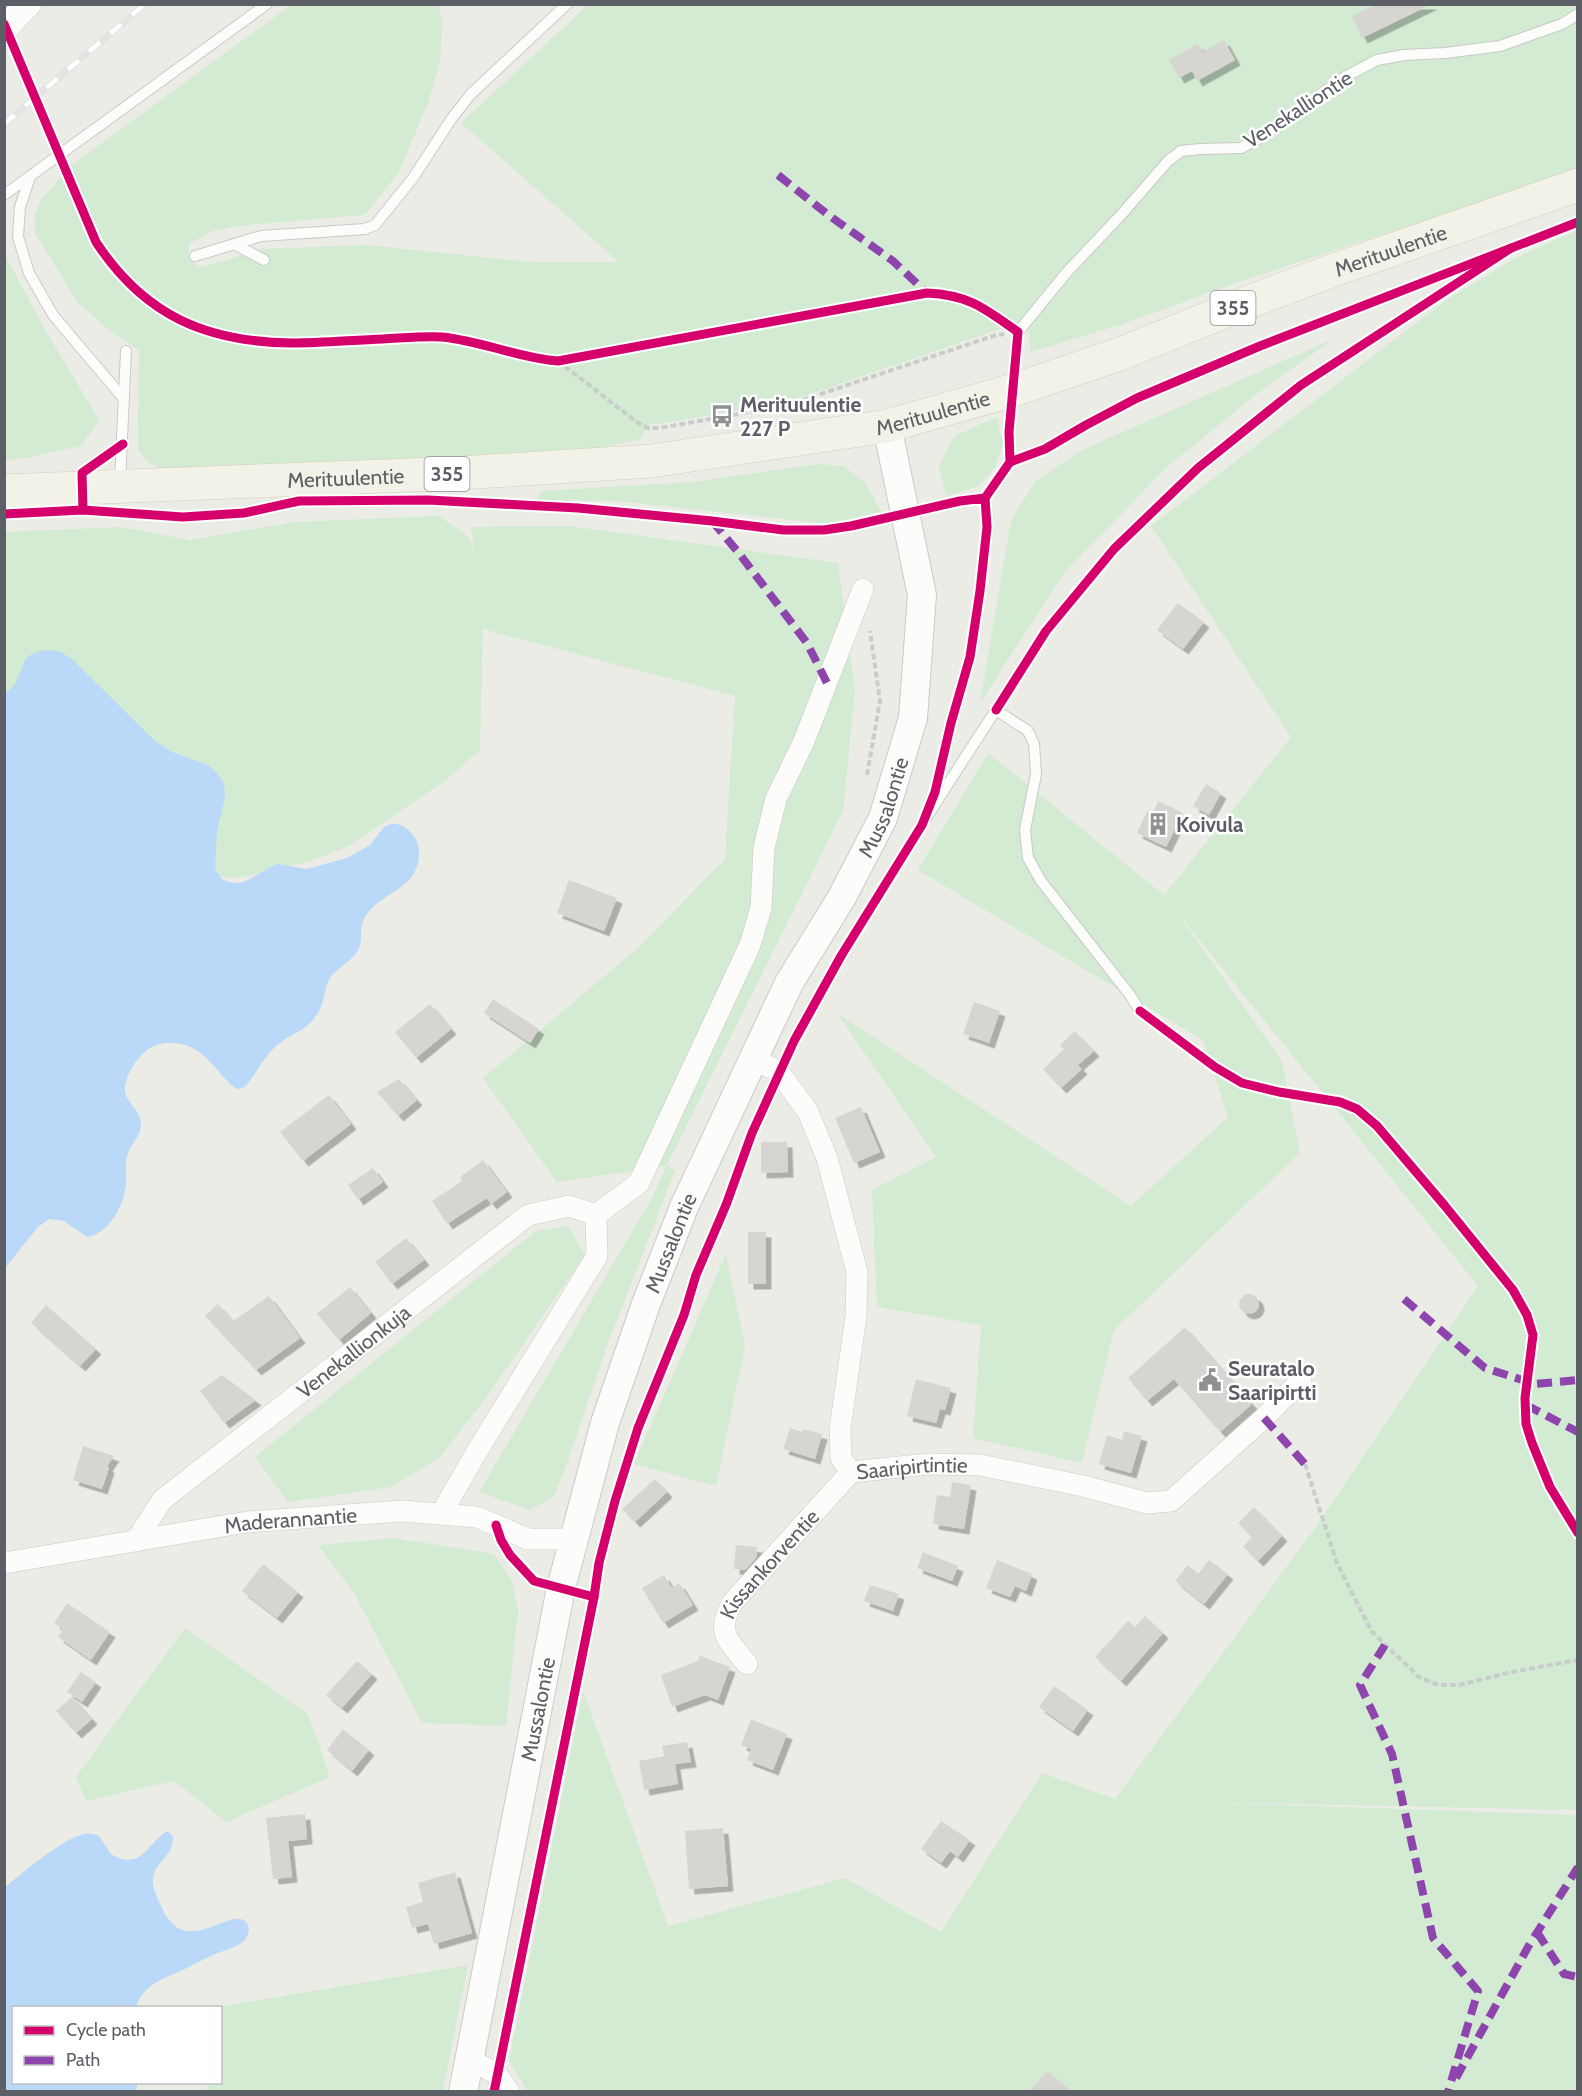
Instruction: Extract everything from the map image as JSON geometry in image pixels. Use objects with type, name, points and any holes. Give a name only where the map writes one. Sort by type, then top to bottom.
[{"type":"main road","name":"Merituulentie","points":[[4,490],[460,473],[651,461],[887,426],[1017,388],[1120,354],[1321,274],[1578,185]]},
{"type":"main road","name":"Mussalontie","points":[[463,2091],[561,1588],[606,1423],[646,1304],[684,1207],[789,983],[842,897],[882,818],[913,718],[922,595],[887,426]]},
{"type":"street","points":[[4,29],[28,4]]},
{"type":"street","points":[[441,1515],[479,1448],[597,1256],[596,1215],[639,1183],[750,945],[761,908],[764,848],[776,799],[804,741],[863,589]]},
{"type":"street","name":"Saaripirtintie","points":[[752,1058],[779,1072],[808,1112],[827,1158],[857,1272],[856,1316],[840,1429],[841,1458],[851,1472],[929,1464],[980,1465],[1083,1486],[1147,1503],[1171,1501],[1264,1418],[1301,1380]]},
{"type":"street","name":"Venekallionkuja","points":[[136,1541],[162,1500],[528,1215],[569,1206],[596,1215]]},
{"type":"street","name":"Kissankorventie","points":[[747,1664],[725,1636],[723,1618],[733,1602],[851,1472]]},
{"type":"street","name":"Maderannantie","points":[[4,1563],[247,1522],[402,1511],[477,1517],[528,1539],[573,1539]]},
{"type":"street","points":[[469,2059],[497,2074],[509,2091]]},
{"type":"lane","points":[[4,195],[267,4]]},
{"type":"lane","points":[[195,256],[261,236],[365,229],[375,225],[413,178],[452,118],[471,94],[567,4]]},
{"type":"lane","name":"Venekalliontie","points":[[1018,332],[1067,272],[1168,161],[1181,151],[1200,148],[1241,148],[1262,137],[1343,78],[1377,60],[1500,46],[1562,24],[1578,14]]},
{"type":"lane","points":[[30,177],[20,207],[18,237],[29,273],[52,315],[124,399]]},
{"type":"lane","points":[[234,244],[264,260]]},
{"type":"lane","points":[[120,486],[126,351]]},
{"type":"lane","points":[[779,1072],[841,956],[996,710],[1028,731],[1034,744],[1036,774],[1025,830],[1028,858],[1041,881],[1140,1011]]},
{"type":"path","points":[[558,360],[638,423],[648,428],[660,428],[788,405],[993,336],[1018,332]]},
{"type":"path","points":[[863,589],[880,701],[867,776]]},
{"type":"path","points":[[1305,1464],[1337,1563],[1372,1632],[1419,1677],[1438,1685],[1459,1685],[1578,1660]]},
{"type":"green space","points":[[291,5],[439,5],[442,23],[440,62],[428,103],[399,172],[365,215],[247,225],[212,231],[189,244],[189,258],[200,268],[261,249],[368,245],[529,262],[619,262],[461,123],[588,5],[1577,5],[1577,169],[1247,279],[1120,325],[1031,352],[1029,332],[1017,323],[787,402],[659,424],[651,423],[640,439],[597,449],[461,458],[167,471],[150,464],[138,449],[139,351],[108,329],[77,302],[35,233],[35,213],[42,199],[69,167]]},
{"type":"green space","points":[[1577,230],[1577,1810],[1196,1802],[1577,1815],[1577,2091],[528,2092],[509,2061],[583,1691],[668,1926],[845,1878],[941,1932],[1042,1773],[1115,1799],[1313,1531],[1478,1286],[1173,907],[1282,1061],[1300,1153],[1114,1330],[1082,1463],[973,1438],[981,1325],[877,1307],[872,1190],[936,1157],[837,1013],[1131,1206],[1228,1117],[1203,1040],[918,870],[988,753],[1164,895],[1291,737],[1151,526],[1445,301],[1514,259]]},
{"type":"green space","points":[[4,253],[44,328],[99,420],[81,446],[26,458],[5,460]]},
{"type":"green space","points":[[1335,338],[1259,392],[1167,467],[1064,573],[980,703],[1011,520],[1036,481],[1082,450]]},
{"type":"green space","points":[[997,417],[1003,444],[995,467],[979,486],[946,496],[939,467],[949,444],[957,435]]},
{"type":"green space","points":[[819,464],[844,466],[866,484],[881,511],[830,524],[617,501],[536,500],[542,491],[692,482]]},
{"type":"green space","points":[[439,516],[469,537],[474,552],[471,527],[569,526],[838,563],[855,690],[843,811],[667,1165],[675,1171],[608,1343],[566,1467],[553,1498],[530,1510],[479,1492],[653,1196],[666,1166],[557,1182],[483,1078],[638,948],[725,859],[735,696],[483,629],[480,750],[446,780],[349,846],[308,862],[237,878],[178,872],[5,772],[4,532],[121,527],[190,540],[294,522]]},
{"type":"green space","points":[[568,1226],[585,1255],[486,1398],[440,1457],[391,1487],[288,1502],[255,1457],[536,1231]]},
{"type":"green space","points":[[726,1254],[745,1346],[716,1486],[634,1464]]},
{"type":"green space","points":[[394,1538],[494,1554],[512,1580],[518,1611],[506,1726],[422,1723],[354,1593],[318,1545]]},
{"type":"green space","points":[[185,1628],[308,1714],[330,1777],[226,1822],[174,1781],[86,1801],[76,1777]]},
{"type":"green space","points":[[468,1965],[443,2091],[207,2091],[209,2084],[222,2084],[222,2006]]},
{"type":"water","points":[[49,650],[61,652],[73,660],[155,741],[172,752],[208,765],[217,773],[224,784],[225,797],[217,831],[215,869],[222,879],[240,883],[277,864],[307,869],[347,858],[370,845],[384,827],[390,824],[404,827],[414,836],[419,853],[413,875],[406,883],[372,908],[365,917],[359,948],[353,957],[330,978],[316,1016],[276,1046],[245,1087],[235,1088],[200,1052],[191,1047],[167,1043],[157,1045],[142,1055],[129,1072],[125,1087],[127,1097],[140,1119],[141,1128],[127,1157],[126,1185],[122,1201],[114,1217],[102,1230],[87,1237],[64,1221],[49,1219],[38,1227],[5,1268],[5,693],[17,682],[29,656]]},
{"type":"water","points":[[167,1831],[173,1836],[169,1852],[153,1877],[157,1897],[170,1921],[180,1929],[191,1931],[203,1930],[235,1919],[243,1920],[249,1928],[246,1939],[235,1947],[155,1983],[143,1994],[136,2006],[12,2006],[12,2084],[138,2084],[136,2091],[5,2091],[5,1887],[44,1856],[66,1842],[85,1834],[99,1836],[111,1854],[130,1860],[143,1854]]},
{"type":"building","points":[[1377,4],[1432,4],[1362,38],[1352,16]]},
{"type":"building","points":[[1224,40],[1235,60],[1197,81],[1192,71],[1179,78],[1169,60],[1198,44],[1203,52]]},
{"type":"building","points":[[1178,603],[1204,622],[1183,649],[1157,630]]},
{"type":"building","points":[[1206,784],[1221,793],[1209,815],[1193,806]]},
{"type":"building","name":"Koivula","points":[[1158,801],[1183,813],[1166,847],[1137,833],[1147,811],[1153,813]]},
{"type":"building","points":[[569,880],[617,898],[604,931],[557,913]]},
{"type":"building","points":[[493,999],[539,1029],[530,1043],[484,1013]]},
{"type":"building","points":[[974,1002],[1000,1011],[989,1043],[963,1034]]},
{"type":"building","points":[[430,1004],[451,1029],[416,1058],[395,1032]]},
{"type":"building","points":[[1075,1031],[1094,1051],[1078,1065],[1082,1069],[1061,1088],[1043,1069],[1064,1049],[1060,1045]]},
{"type":"building","points":[[399,1079],[417,1100],[398,1116],[377,1092]]},
{"type":"building","points":[[329,1095],[351,1124],[303,1161],[280,1132]]},
{"type":"building","points":[[861,1107],[880,1152],[854,1163],[835,1118]]},
{"type":"building","points":[[761,1142],[787,1142],[788,1172],[761,1173]]},
{"type":"building","points":[[483,1160],[507,1192],[491,1204],[487,1198],[447,1224],[432,1201],[462,1181],[460,1177]]},
{"type":"building","points":[[373,1168],[383,1182],[358,1200],[348,1185]]},
{"type":"building","points":[[748,1232],[766,1232],[766,1284],[748,1284]]},
{"type":"building","points":[[406,1238],[424,1260],[392,1284],[375,1262]]},
{"type":"building","points":[[350,1287],[371,1313],[339,1340],[317,1314]]},
{"type":"building","points":[[1249,1294],[1256,1297],[1259,1304],[1256,1311],[1249,1314],[1242,1311],[1239,1304],[1242,1297]]},
{"type":"building","points":[[269,1296],[300,1338],[256,1370],[205,1316],[218,1304],[233,1321]]},
{"type":"building","points":[[46,1305],[96,1349],[80,1366],[31,1323]]},
{"type":"building","name":"Seuratalo Saaripirtti","points":[[1185,1327],[1252,1404],[1220,1432],[1174,1379],[1147,1401],[1128,1378]]},
{"type":"building","points":[[222,1375],[256,1400],[224,1423],[200,1391]]},
{"type":"building","points":[[916,1379],[951,1388],[945,1410],[940,1409],[936,1423],[907,1416]]},
{"type":"building","points":[[790,1428],[822,1434],[815,1459],[783,1449]]},
{"type":"building","points":[[1124,1431],[1142,1436],[1131,1473],[1099,1464],[1107,1435],[1122,1440]]},
{"type":"building","points":[[83,1446],[114,1456],[107,1466],[109,1468],[102,1489],[73,1480]]},
{"type":"building","points":[[655,1479],[667,1492],[635,1522],[622,1509]]},
{"type":"building","points":[[952,1482],[971,1485],[964,1529],[933,1524],[937,1495],[950,1497]]},
{"type":"building","points":[[1254,1507],[1282,1536],[1258,1561],[1243,1547],[1252,1537],[1238,1523]]},
{"type":"building","points":[[736,1545],[757,1547],[756,1558],[745,1570],[734,1569]]},
{"type":"building","points":[[923,1552],[958,1566],[952,1581],[917,1568]]},
{"type":"building","points":[[997,1560],[1032,1574],[1026,1591],[1015,1586],[1010,1597],[986,1588]]},
{"type":"building","points":[[1209,1560],[1228,1574],[1204,1604],[1175,1581],[1188,1565],[1198,1574]]},
{"type":"building","points":[[263,1564],[298,1592],[277,1618],[242,1591]]},
{"type":"building","points":[[664,1575],[672,1588],[679,1583],[693,1605],[663,1623],[642,1588]]},
{"type":"building","points":[[870,1585],[899,1594],[893,1611],[864,1601]]},
{"type":"building","points":[[67,1603],[110,1632],[91,1660],[58,1637],[63,1629],[54,1623]]},
{"type":"building","points":[[1145,1616],[1163,1633],[1121,1681],[1095,1657],[1128,1621],[1135,1627]]},
{"type":"building","points":[[700,1656],[730,1667],[718,1700],[705,1695],[672,1707],[661,1675],[698,1661]]},
{"type":"building","points":[[357,1661],[372,1674],[342,1708],[326,1695]]},
{"type":"building","points":[[81,1672],[96,1682],[82,1702],[67,1692]]},
{"type":"building","points":[[1054,1686],[1088,1710],[1073,1731],[1039,1707]]},
{"type":"building","points":[[72,1697],[92,1719],[76,1733],[56,1711]]},
{"type":"building","points":[[751,1719],[787,1734],[773,1770],[747,1760],[751,1749],[741,1745]]},
{"type":"building","points":[[343,1729],[369,1750],[352,1771],[327,1750]]},
{"type":"building","points":[[687,1742],[691,1762],[675,1764],[678,1784],[644,1790],[639,1761],[664,1756],[662,1746]]},
{"type":"building","points":[[305,1814],[307,1839],[288,1841],[292,1877],[273,1879],[266,1818]]},
{"type":"building","points":[[941,1821],[970,1840],[958,1857],[950,1851],[941,1863],[921,1849]]},
{"type":"building","points":[[723,1828],[728,1886],[689,1889],[685,1831]]},
{"type":"building","points":[[455,1872],[472,1933],[434,1944],[428,1924],[412,1928],[406,1907],[423,1902],[418,1883]]},
{"type":"building","points":[[1047,2071],[1072,2091],[1030,2091]]},
{"type":"railway","points":[[4,124],[145,4]]},
{"type":"marked path","points":[[778,175],[827,214],[893,261],[927,293]]},
{"type":"marked path","points":[[712,521],[807,643],[827,683]]},
{"type":"marked path","points":[[1404,1299],[1485,1368],[1535,1384],[1578,1380]]},
{"type":"marked path","points":[[1526,1405],[1578,1432]]},
{"type":"marked path","points":[[1264,1418],[1305,1464]]},
{"type":"marked path","points":[[1385,1645],[1360,1685],[1392,1754],[1433,1938],[1478,1991],[1448,2092]]},
{"type":"marked path","points":[[1456,2078],[1528,1947],[1578,1867]]},
{"type":"marked path","points":[[1537,1932],[1564,1974],[1578,1977]]},
{"type":"cycle path","points":[[4,24],[96,242],[135,288],[156,306],[179,320],[231,337],[261,341],[304,343],[442,337],[472,342],[529,357],[558,361],[927,293],[942,294],[966,300],[986,310],[1018,332],[1009,432],[1010,462],[985,498]]},
{"type":"cycle path","points":[[1010,462],[1045,449],[1137,398],[1260,346],[1578,222]]},
{"type":"cycle path","points":[[996,710],[1046,631],[1114,549],[1198,468],[1301,385],[1511,248]]},
{"type":"cycle path","points":[[83,510],[82,473],[123,444]]},
{"type":"cycle path","points":[[4,514],[83,510],[183,517],[244,513],[299,501],[428,500],[578,508],[783,530],[824,530],[960,501],[985,498],[987,527],[970,657],[951,723],[935,792],[922,825],[841,956],[794,1041],[752,1133],[726,1205],[696,1275],[684,1315],[638,1428],[615,1501],[599,1563],[494,2092]]},
{"type":"cycle path","points":[[1140,1011],[1215,1067],[1242,1083],[1340,1102],[1357,1109],[1377,1126],[1445,1206],[1513,1290],[1527,1315],[1533,1335],[1525,1398],[1526,1424],[1550,1487],[1578,1533]]},
{"type":"cycle path","points":[[496,1525],[501,1540],[510,1555],[534,1581],[594,1597]]},
{"type":"place","name":"Merituulentie 227 P","points":[[722,416]]},
{"type":"place","name":"Koivula","points":[[1158,824]]},
{"type":"place","name":"Seuratalo Saaripirtti","points":[[1210,1380]]}]
